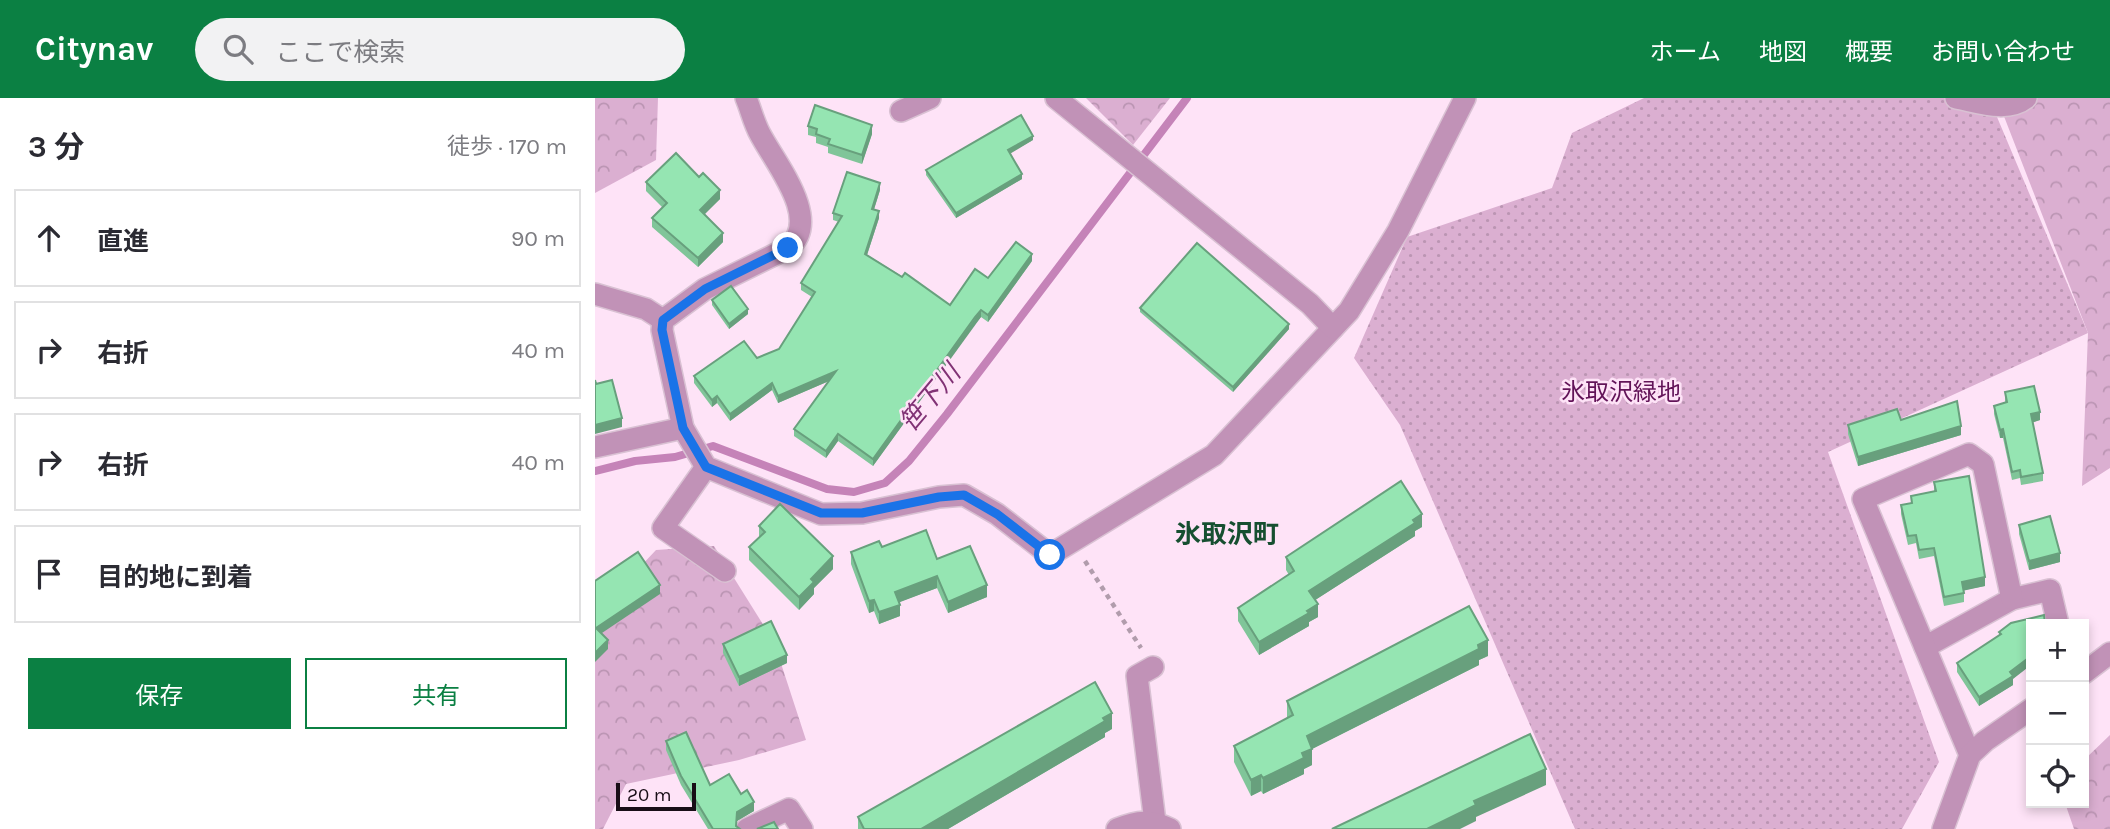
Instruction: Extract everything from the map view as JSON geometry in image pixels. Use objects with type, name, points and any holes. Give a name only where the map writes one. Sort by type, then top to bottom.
[{"type":"street","points":[[746,98],[759,132],[795,194],[801,222],[797,241],[705,289],[663,320],[662,330],[683,428],[706,467],[821,513],[862,513],[939,497],[964,495],[997,514],[1050,555],[1214,455],[1349,311],[1398,231],[1465,98]]},
{"type":"street","points":[[901,111],[930,98]]},
{"type":"street","points":[[1056,98],[1310,304],[1332,328]]},
{"type":"street","points":[[1956,98],[2000,106],[2019,103],[2026,98]]},
{"type":"street","points":[[595,293],[646,309],[663,320]]},
{"type":"street","points":[[595,447],[683,428]]},
{"type":"street","points":[[1970,755],[1863,499],[1969,454],[1983,464],[2012,599]]},
{"type":"street","points":[[706,467],[663,528],[725,571]]},
{"type":"street","points":[[1925,648],[2012,599],[2050,590],[2057,619]]},
{"type":"street","points":[[2089,669],[2110,653]]},
{"type":"street","points":[[1117,829],[1142,821],[1163,825],[1137,676],[1153,667]]},
{"type":"street","points":[[1943,829],[1970,755],[2026,712]]},
{"type":"street","points":[[747,829],[789,809],[802,829]]},
{"type":"path","points":[[1073,543],[1153,667]]},
{"type":"green space","points":[[595,98],[658,98],[656,160],[595,193]]},
{"type":"green space","points":[[1086,98],[1170,98],[1133,145]]},
{"type":"green space","name":"氷取沢緑地","points":[[1644,98],[1989,98],[2088,333],[1828,452],[1939,762],[1902,829],[1575,829],[1400,425],[1354,358],[1407,237],[1552,188],[1572,133]]},
{"type":"green space","points":[[2005,98],[2110,98],[2110,468],[2082,486],[2088,333],[2000,106]]},
{"type":"green space","points":[[714,546],[774,642],[806,740],[739,760],[626,784],[603,829],[595,829],[595,622],[606,603],[656,550]]},
{"type":"green space","points":[[2110,735],[2110,829],[2074,829],[2067,808],[2089,808],[2089,755]]},
{"type":"building","points":[[815,105],[872,125],[862,155],[828,144],[830,139],[816,134],[817,129],[808,126]]},
{"type":"building","points":[[1021,115],[1033,136],[1008,150],[1022,174],[956,213],[926,170]]},
{"type":"building","points":[[676,153],[699,177],[703,173],[720,190],[700,210],[723,233],[698,258],[652,218],[667,203],[646,182]]},
{"type":"building","points":[[847,172],[880,183],[872,209],[879,211],[865,254],[902,277],[905,273],[950,305],[975,269],[988,278],[1016,242],[1032,254],[988,315],[981,310],[975,317],[873,459],[838,434],[826,451],[794,429],[836,371],[778,396],[772,383],[730,414],[717,396],[712,400],[694,376],[744,341],[757,358],[779,349],[815,292],[801,283],[842,216],[833,213]]},
{"type":"building","points":[[1197,243],[1289,324],[1233,387],[1140,308]]},
{"type":"building","points":[[731,286],[748,309],[729,324],[712,300]]},
{"type":"building","points":[[595,380],[596,384],[612,380],[622,418],[595,425]]},
{"type":"building","points":[[2034,386],[2040,412],[2031,414],[2043,473],[2021,477],[2020,470],[2012,472],[2003,429],[2000,430],[1994,406],[2007,402],[2005,392]]},
{"type":"building","points":[[1957,401],[1961,426],[1858,457],[1848,425],[1897,409],[1901,420]]},
{"type":"building","points":[[1969,476],[1985,577],[1962,582],[1964,593],[1944,597],[1934,548],[1919,550],[1916,535],[1908,536],[1901,505],[1912,503],[1911,496],[1936,491],[1934,482]]},
{"type":"building","points":[[1401,481],[1422,514],[1413,520],[1415,523],[1309,591],[1318,604],[1307,611],[1309,613],[1259,642],[1238,608],[1294,571],[1286,557]]},
{"type":"building","points":[[780,504],[833,556],[811,579],[814,582],[799,597],[749,547],[765,532],[759,526]]},
{"type":"building","points":[[2050,516],[2060,553],[2029,561],[2019,525]]},
{"type":"building","points":[[926,530],[937,559],[970,546],[987,585],[948,602],[937,576],[895,592],[900,605],[879,612],[874,600],[869,601],[851,552],[879,541],[882,547]]},
{"type":"building","points":[[638,552],[660,585],[596,628],[608,640],[595,653],[595,581]]},
{"type":"building","points":[[1469,606],[1488,640],[1478,645],[1479,649],[1307,736],[1312,749],[1302,753],[1304,758],[1263,778],[1261,775],[1251,780],[1234,746],[1293,715],[1287,701]]},
{"type":"building","points":[[2044,615],[2044,619],[2028,619]]},
{"type":"building","points":[[2026,619],[2026,660],[2010,672],[2013,676],[1979,697],[1957,663],[2001,634],[1999,632],[2011,623]]},
{"type":"building","points":[[771,621],[787,655],[739,677],[723,644]]},
{"type":"building","points":[[1095,682],[1112,713],[1103,718],[1105,721],[921,829],[864,829],[858,817]]},
{"type":"building","points":[[686,732],[710,785],[729,774],[741,794],[747,790],[754,802],[737,812],[736,826],[740,829],[713,829],[681,776],[666,741]]},
{"type":"building","points":[[1530,734],[1546,769],[1474,801],[1476,805],[1427,829],[1332,829]]},
{"type":"building","points":[[774,822],[778,829],[757,829]]},
{"type":"waterway","name":"笹下川","points":[[595,471],[635,461],[675,457],[713,446],[827,489],[854,492],[885,483],[909,461],[947,414],[1187,98]]},
{"type":"district","name":"氷取沢町","points":[[1227,534]]},
{"type":"route","points":[[788,248],[705,289],[663,320],[662,330],[683,428],[706,467],[821,513],[862,513],[939,497],[964,495],[997,514],[1041,545],[1050,555]]}]
